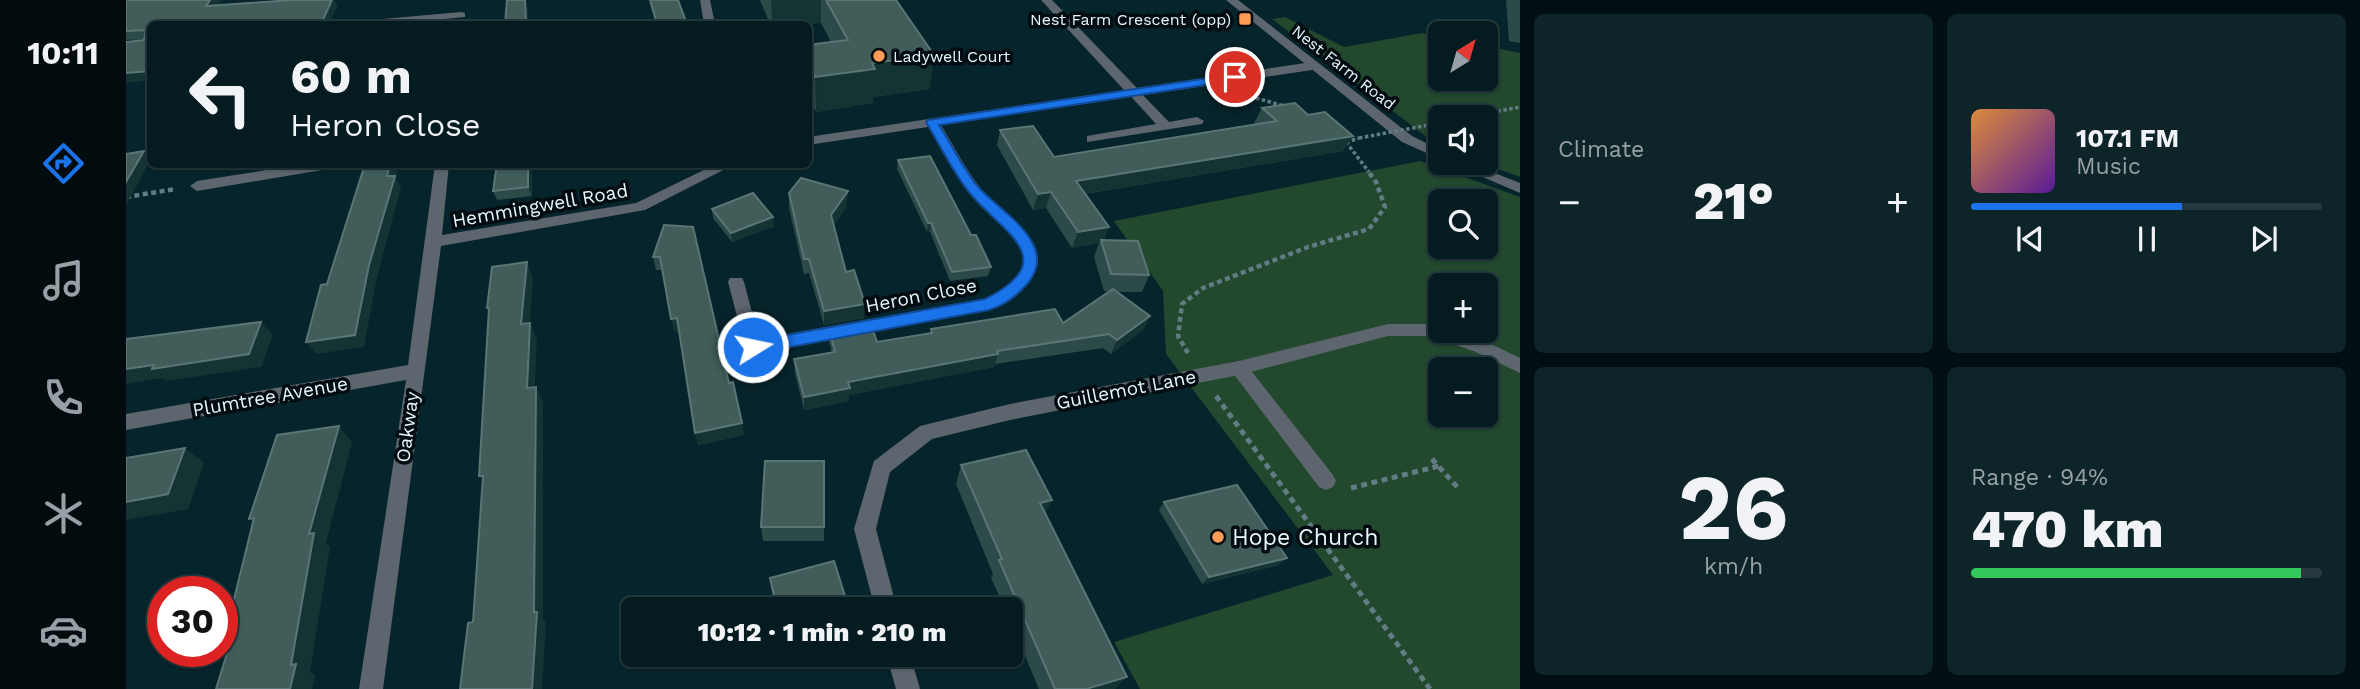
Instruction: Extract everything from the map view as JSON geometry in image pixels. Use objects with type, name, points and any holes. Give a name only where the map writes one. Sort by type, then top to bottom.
[{"type":"street","points":[[436,21],[461,20],[462,0]]},
{"type":"street","points":[[705,0],[709,21]]},
{"type":"street","points":[[1046,0],[1166,127]]},
{"type":"street","name":"Nest Farm Road","points":[[1231,0],[1407,139],[1428,149]]},
{"type":"street","points":[[812,140],[1312,66]]},
{"type":"street","points":[[1092,139],[1197,121]]},
{"type":"street","name":"Heron Close","points":[[753,347],[989,304],[1012,292],[1028,273],[1030,253],[1019,232],[974,190],[932,122]]},
{"type":"street","points":[[197,186],[309,168]]},
{"type":"street","name":"Oakway","points":[[371,689],[434,242],[442,168]]},
{"type":"street","name":"Hemmingwell Road","points":[[434,242],[639,207],[720,168]]},
{"type":"street","points":[[1487,175],[1520,188]]},
{"type":"street","points":[[736,282],[760,376]]},
{"type":"street","name":"Guillemot Lane","points":[[883,597],[864,529],[881,467],[927,432],[1010,412],[1239,368],[1388,330],[1432,330],[1482,347],[1520,366]]},
{"type":"street","points":[[1239,368],[1326,481]]},
{"type":"street","name":"Plumtree Avenue","points":[[126,422],[414,371]]},
{"type":"street","points":[[902,667],[908,689]]},
{"type":"path","points":[[1252,97],[1287,106]]},
{"type":"path","points":[[1498,111],[1520,107]]},
{"type":"path","points":[[1346,142],[1428,125]]},
{"type":"path","points":[[1337,136],[1346,142],[1376,182],[1385,207],[1369,229],[1308,247],[1203,288],[1182,304],[1178,336],[1201,374],[1430,689]]},
{"type":"path","points":[[126,197],[197,186]]},
{"type":"path","points":[[1432,458],[1459,489]]},
{"type":"path","points":[[1349,489],[1438,466]]},
{"type":"path","points":[[1295,503],[1305,500]]},
{"type":"green space","points":[[1285,17],[1344,47],[1422,33],[1428,34],[1428,91],[1498,91],[1498,48],[1520,53],[1520,177],[1498,169],[1498,105],[1428,105],[1428,138],[1272,19]]},
{"type":"green space","points":[[1420,161],[1428,164],[1428,175],[1459,175],[1498,189],[1428,189],[1428,259],[1498,259],[1498,189],[1520,197],[1520,689],[1140,689],[1114,642],[1333,575],[1166,354],[1163,291],[1114,221]]},
{"type":"building","points":[[126,0],[210,0],[206,6],[332,0],[322,21],[147,21],[147,71],[126,73],[126,42],[144,40],[146,30],[126,31]]},
{"type":"building","points":[[507,0],[525,0],[526,21],[505,21]]},
{"type":"building","points":[[650,0],[678,0],[686,21],[656,21]]},
{"type":"building","points":[[826,0],[896,0],[934,55],[872,63],[875,69],[815,77],[812,71],[812,44],[848,40]]},
{"type":"building","points":[[1295,103],[1308,115],[1325,112],[1353,136],[1076,181],[1109,227],[1078,232],[1051,192],[1038,194],[1000,130],[1033,126],[1054,157],[1277,121],[1262,108]]},
{"type":"building","points":[[144,151],[126,182],[126,154]]},
{"type":"building","points":[[930,156],[971,235],[976,235],[991,267],[952,272],[931,223],[928,223],[898,160]]},
{"type":"building","points":[[364,168],[389,168],[387,176],[395,176],[369,265],[355,335],[306,342],[321,285],[327,284]]},
{"type":"building","points":[[496,168],[528,168],[528,187],[493,191]]},
{"type":"building","points":[[801,178],[848,191],[831,215],[846,272],[854,270],[865,304],[824,311],[809,259],[804,259],[789,193]]},
{"type":"building","points":[[753,193],[773,217],[731,233],[712,209]]},
{"type":"building","points":[[664,225],[693,227],[729,383],[733,382],[742,423],[695,433],[677,318],[671,319],[660,257],[653,257]]},
{"type":"building","points":[[1101,240],[1138,241],[1149,275],[1111,274]]},
{"type":"building","points":[[527,262],[521,324],[530,323],[527,388],[536,387],[534,612],[537,612],[532,689],[460,689],[468,623],[473,622],[483,476],[479,476],[487,308],[492,267]]},
{"type":"building","points":[[1113,289],[1150,316],[1117,340],[1109,334],[997,351],[998,354],[848,382],[850,388],[804,397],[794,359],[835,352],[829,329],[870,321],[877,342],[932,333],[931,329],[1055,309],[1063,323]]},
{"type":"building","points":[[261,322],[249,354],[152,369],[154,365],[126,369],[126,339]]},
{"type":"building","points":[[339,426],[309,534],[314,533],[291,665],[296,664],[290,689],[216,689],[223,667],[238,667],[238,583],[254,518],[249,519],[277,435]]},
{"type":"building","points":[[185,448],[168,494],[126,502],[126,458]]},
{"type":"building","points":[[1026,450],[1052,500],[1040,503],[1127,677],[1086,689],[1055,689],[1023,615],[1023,597],[1015,597],[999,560],[1002,559],[961,465]]},
{"type":"building","points":[[765,461],[824,461],[824,527],[761,527]]},
{"type":"building","name":"Hope Church","points":[[1237,485],[1287,558],[1209,577],[1164,502]]},
{"type":"building","points":[[834,561],[845,597],[774,597],[770,578]]},
{"type":"place","name":"Nest Farm Crescent (opp)","points":[[1245,19]]},
{"type":"place","name":"Ladywell Court","points":[[879,56]]},
{"type":"place","name":"Hope Church","points":[[1218,537]]},
{"type":"route","points":[[753,347],[989,304],[1012,292],[1028,273],[1030,253],[1019,232],[974,190],[932,122],[1235,77]]}]
